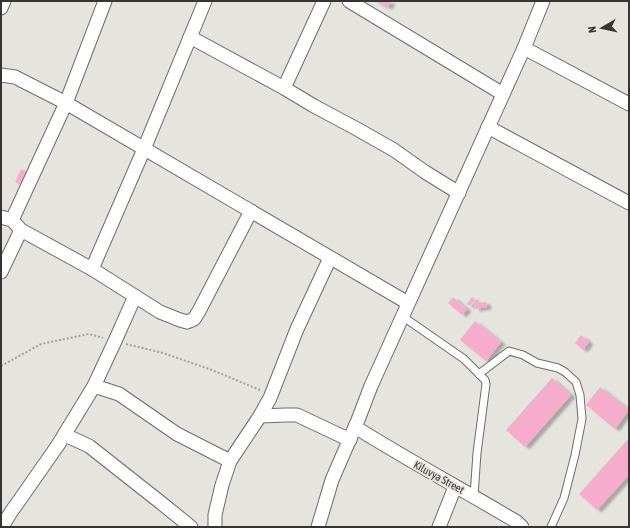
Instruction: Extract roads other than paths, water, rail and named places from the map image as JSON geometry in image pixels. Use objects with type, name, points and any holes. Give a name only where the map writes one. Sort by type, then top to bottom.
[{"type":"street","points":[[1,8],[4,1]]},
{"type":"street","points":[[105,1],[66,103],[6,218],[21,230],[92,269],[160,312],[187,322],[194,320],[203,305],[251,211]]},
{"type":"street","points":[[92,269],[205,1]]},
{"type":"street","points":[[284,88],[324,1]]},
{"type":"street","points":[[349,1],[503,94]]},
{"type":"street","points":[[318,527],[332,480],[350,440],[371,386],[524,48],[543,1]]},
{"type":"street","points":[[190,38],[284,88],[394,150],[425,172],[459,193]]},
{"type":"street","points":[[524,48],[629,104]]},
{"type":"street","points":[[1,74],[15,77],[66,103],[408,303]]},
{"type":"street","points":[[488,127],[629,203]]},
{"type":"street","points":[[1,272],[21,230]]},
{"type":"street","points":[[215,527],[215,515],[222,485],[230,461],[260,416],[270,398],[297,329],[330,258]]},
{"type":"street","points":[[6,523],[11,512],[65,434],[94,386],[116,341],[135,296]]},
{"type":"street","points":[[94,386],[119,394],[177,434],[230,461]]},
{"type":"street","points":[[260,416],[286,414],[297,415],[350,440]]},
{"type":"street","name":"Kiluvya Street","points":[[355,427],[396,453],[474,496],[517,522],[522,527]]},
{"type":"street","points":[[65,434],[89,446],[191,527]]},
{"type":"street","points":[[439,527],[455,486]]},
{"type":"lane","points":[[402,316],[464,359],[485,380],[486,384],[476,453],[474,496]]},
{"type":"lane","points":[[479,374],[509,351],[522,355],[537,363],[558,368],[576,382],[580,395],[582,420],[564,498],[551,527]]}]
